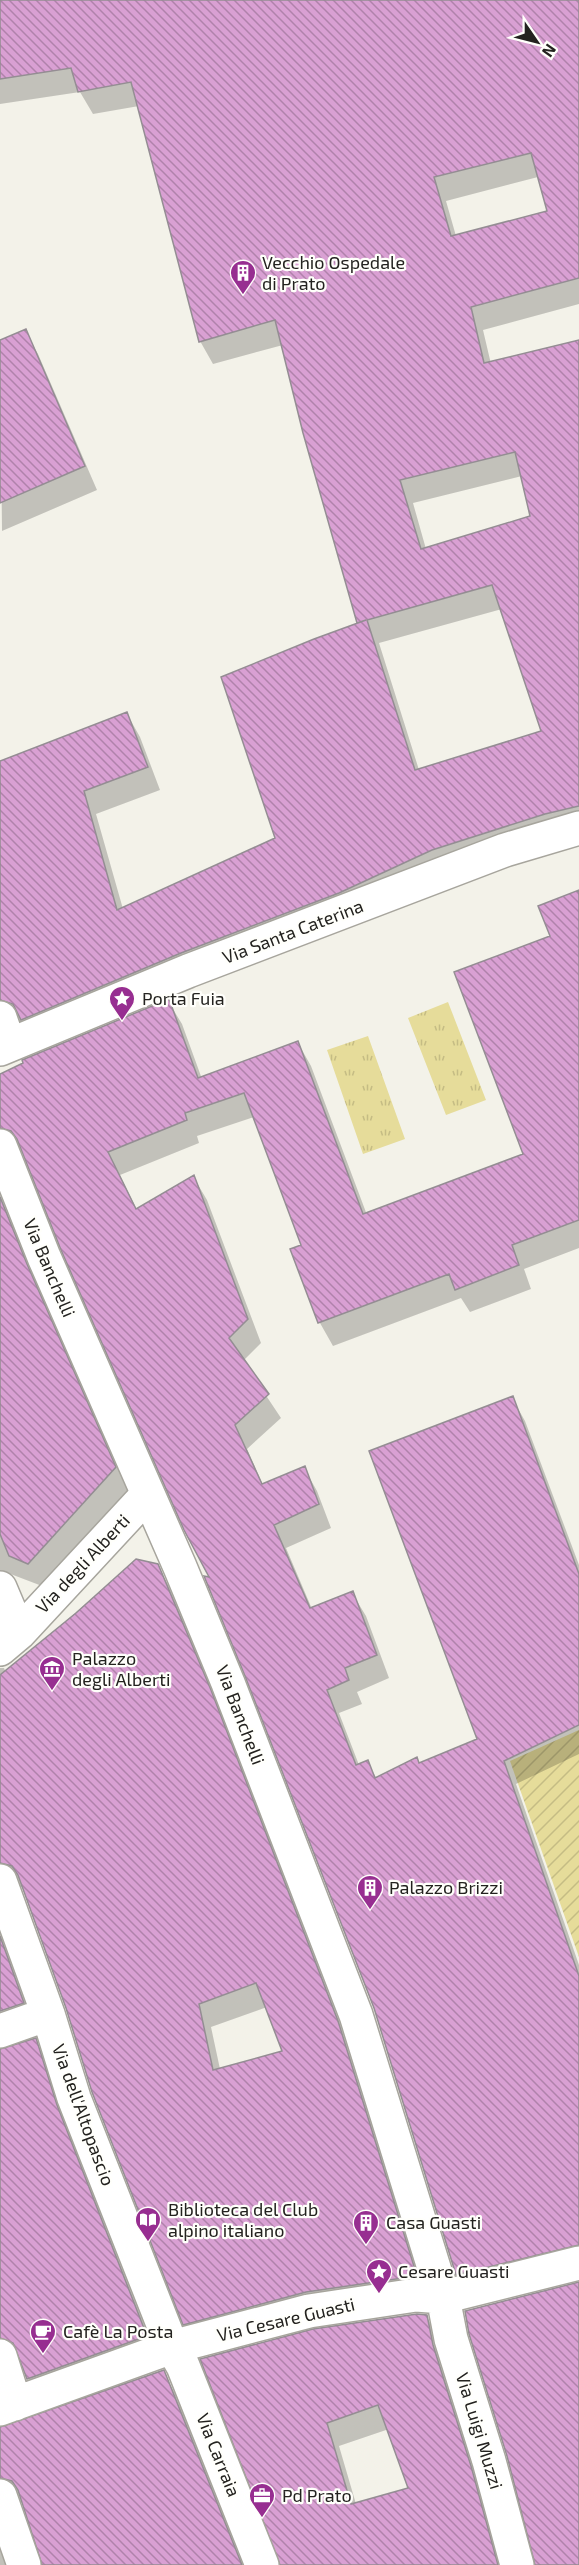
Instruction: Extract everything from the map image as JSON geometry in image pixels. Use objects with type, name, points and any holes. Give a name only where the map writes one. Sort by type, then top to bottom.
[{"type":"street","name":"Via Santa Caterina","points":[[3,1037],[188,971],[505,850],[579,828]]},
{"type":"street","name":"Via Banchelli","points":[[0,1146],[44,1257],[180,1567],[228,1683],[356,2015],[443,2297]]},
{"type":"street","name":"Via degli Alberti","points":[[10,1641],[147,1495]]},
{"type":"street","points":[[0,1588],[10,1641]]},
{"type":"street","name":"Via dell'Altopascio","points":[[0,1881],[48,2014],[74,2098],[172,2347]]},
{"type":"street","points":[[0,2031],[48,2014]]},
{"type":"street","name":"Via Cesare Guasti","points":[[8,2407],[172,2347],[309,2311],[416,2295],[443,2297],[579,2263]]},
{"type":"street","name":"Via Luigi Muzzi","points":[[443,2297],[451,2339],[489,2461],[517,2565]]},
{"type":"street","name":"Via Carraia","points":[[172,2347],[183,2366],[262,2565]]},
{"type":"street","points":[[0,2356],[8,2407]]},
{"type":"street","points":[[0,2496],[24,2565]]},
{"type":"green space","points":[[448,1002],[486,1100],[446,1115],[408,1018]]},
{"type":"green space","points":[[368,1036],[405,1139],[363,1154],[327,1050]]},
{"type":"green space","points":[[579,1730],[579,1957],[510,1761]]},
{"type":"building","points":[[0,0],[579,0],[579,278],[471,307],[484,363],[579,340],[579,806],[545,814],[432,850],[339,893],[181,953],[21,1020],[13,1004],[0,1000],[0,761],[127,712],[148,767],[84,791],[117,910],[275,838],[221,677],[366,620],[357,623],[303,433],[275,320],[199,342],[131,82],[78,92],[71,68],[0,79]],"holes":[[[531,153],[547,211],[451,236],[434,177]],[[515,452],[530,516],[421,549],[400,480]],[[492,585],[541,731],[415,770],[367,620]]]},
{"type":"building","points":[[26,329],[85,466],[0,503],[0,340]]},
{"type":"building","points":[[579,890],[579,1220],[512,1245],[519,1265],[455,1290],[449,1274],[318,1323],[290,1249],[301,1245],[244,1093],[185,1113],[187,1120],[108,1152],[136,1209],[194,1175],[248,1319],[229,1338],[269,1394],[235,1425],[262,1484],[305,1466],[319,1504],[274,1525],[310,1608],[353,1591],[377,1655],[345,1668],[349,1680],[327,1690],[356,1765],[368,1760],[375,1778],[417,1757],[419,1763],[477,1739],[369,1451],[513,1396],[579,1574],[579,1725],[504,1761],[579,1976],[579,2245],[456,2275],[374,2008],[204,1576],[209,1577],[184,1530],[61,1250],[17,1139],[11,1131],[0,1128],[0,1074],[23,1063],[22,1060],[169,999],[198,1078],[298,1041],[363,1214],[523,1154],[454,972],[550,936],[538,906]]},
{"type":"building","points":[[0,1197],[116,1467],[28,1564],[9,1556],[0,1534]]},
{"type":"building","points":[[136,1559],[158,1564],[211,1690],[338,2021],[417,2276],[306,2292],[183,2325],[92,2092],[66,2008],[18,1875],[12,1866],[0,1863],[0,1675],[76,1613]],"holes":[[[256,1983],[282,2051],[213,2070],[199,2004]]]},
{"type":"building","points":[[0,1936],[24,2003],[0,2011]]},
{"type":"building","points":[[36,2038],[57,2105],[147,2336],[27,2379],[13,2343],[0,2338],[0,2049]]},
{"type":"building","points":[[579,2282],[579,2565],[535,2565],[507,2456],[469,2334],[465,2311]]},
{"type":"building","points":[[417,2314],[427,2315],[433,2345],[471,2466],[498,2565],[280,2565],[200,2359],[313,2329]],"holes":[[[378,2405],[408,2488],[351,2504],[327,2423]]]},
{"type":"building","points":[[164,2370],[242,2565],[42,2565],[18,2490],[12,2481],[0,2478],[0,2427]]},
{"type":"place","name":"Vecchio Ospedale di Prato","points":[[243,296]]},
{"type":"place","name":"Porta Fuia","points":[[122,1022]]},
{"type":"place","name":"Palazzo degli Alberti","points":[[52,1692]]},
{"type":"place","name":"Palazzo Brizzi","points":[[370,1911]]},
{"type":"place","name":"Biblioteca del Club alpino italiano","points":[[148,2243]]},
{"type":"place","name":"Casa Guasti","points":[[366,2246]]},
{"type":"place","name":"Cesare Guasti","points":[[379,2295]]},
{"type":"place","name":"Cafè La Posta","points":[[43,2355]]},
{"type":"place","name":"Pd Prato","points":[[262,2519]]}]
